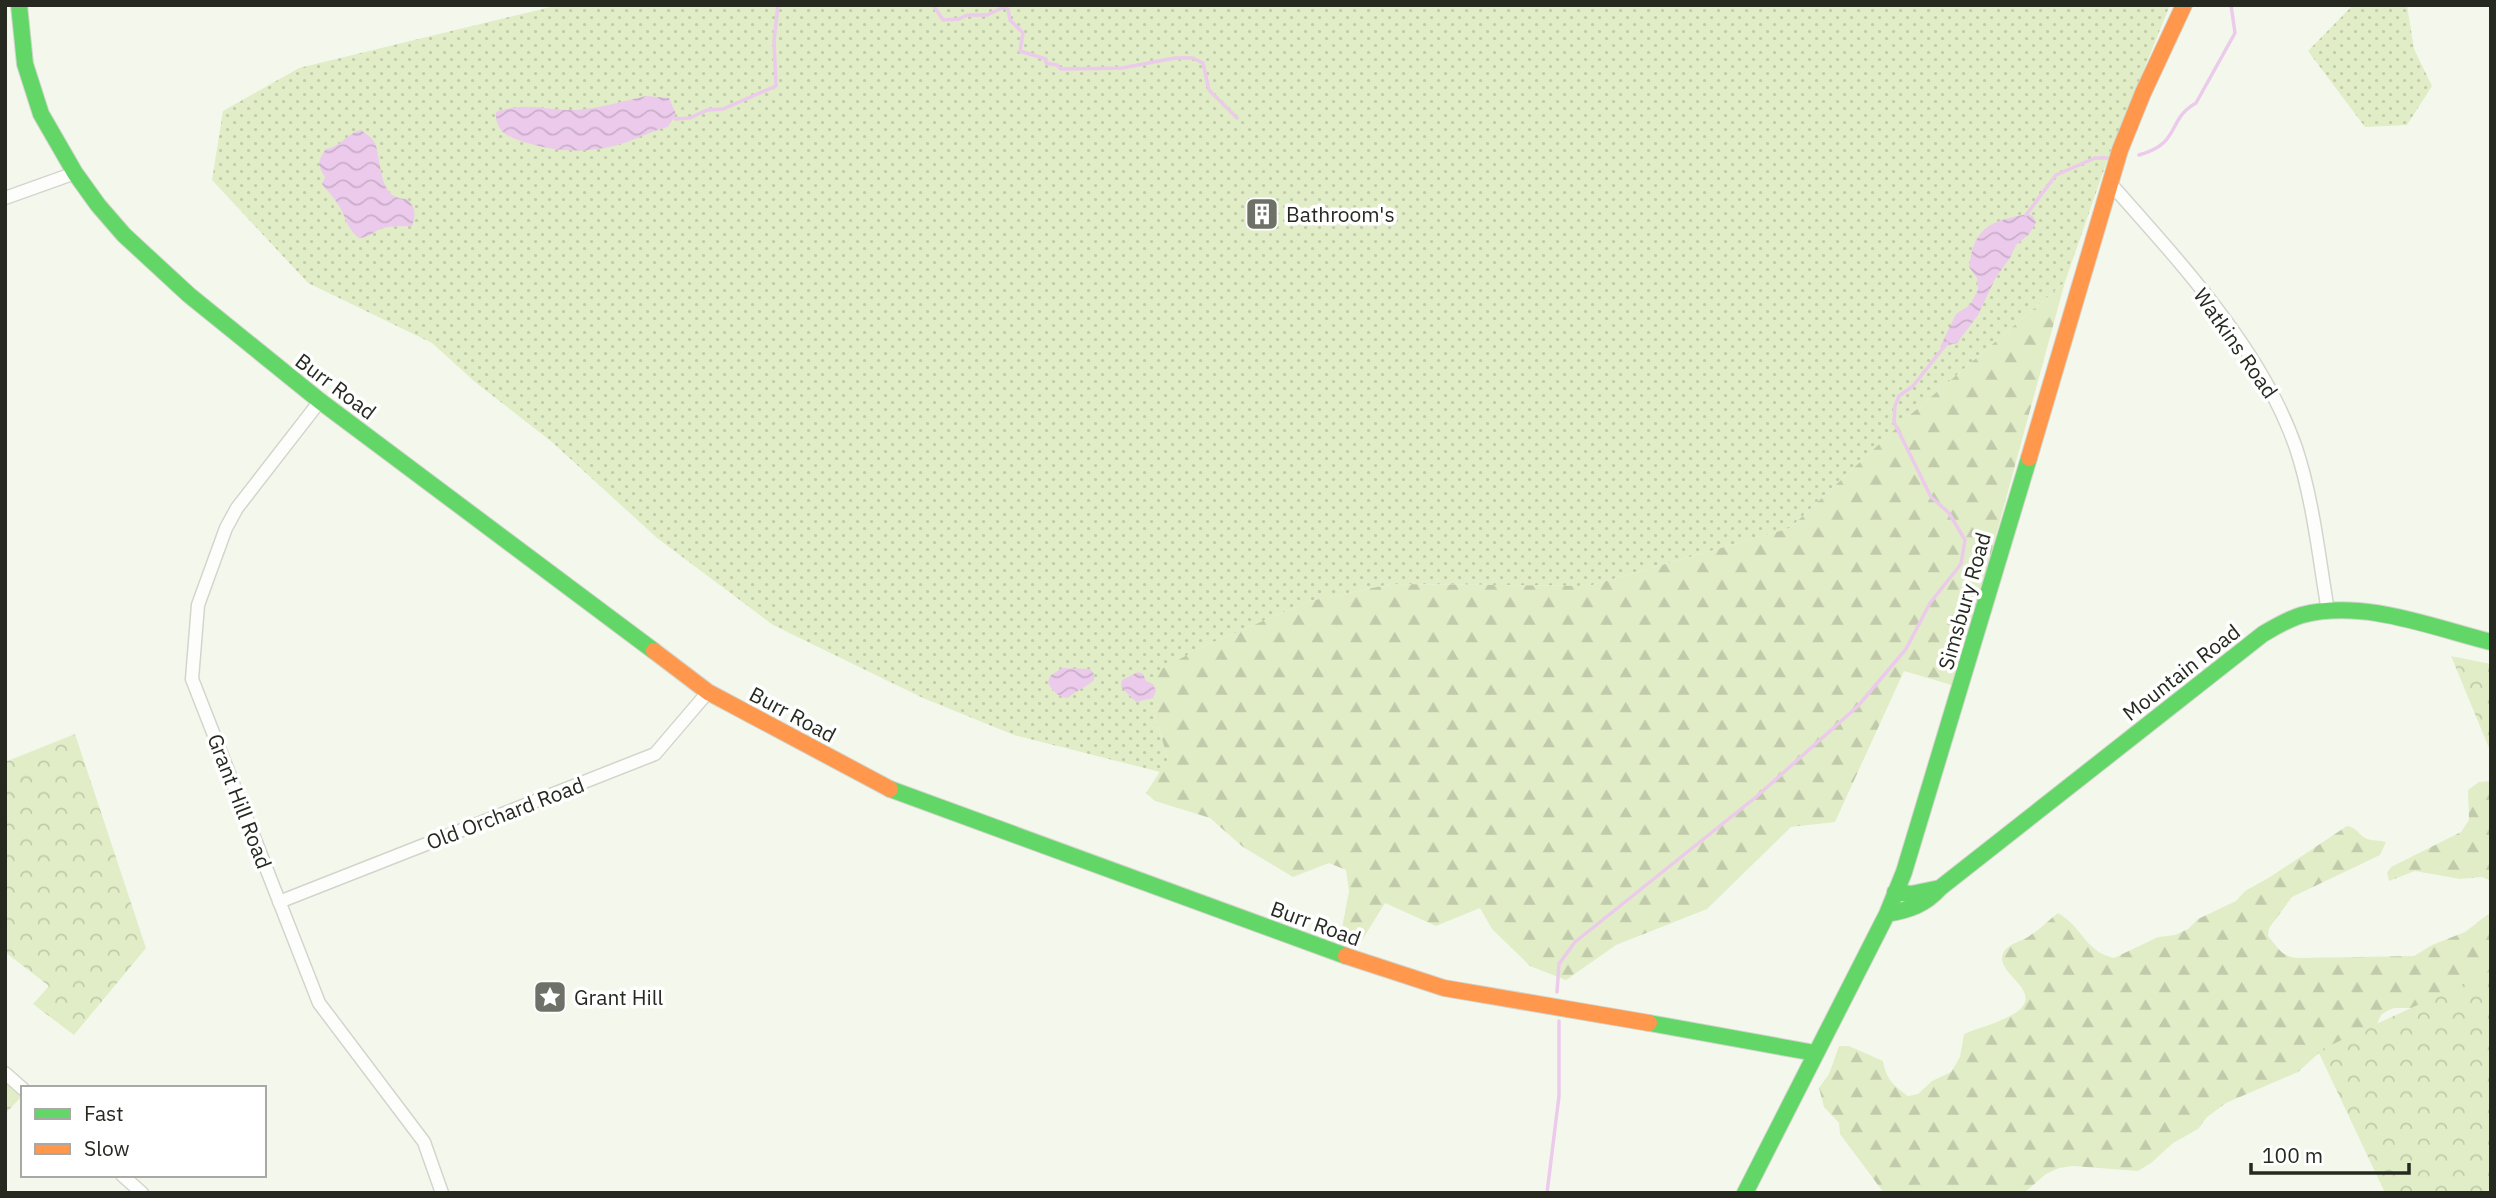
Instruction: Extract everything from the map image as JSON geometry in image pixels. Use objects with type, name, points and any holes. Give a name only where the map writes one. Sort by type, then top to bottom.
[{"type":"street","name":"Burr Road","points":[[19,5],[25,64],[41,114],[75,173],[124,235],[189,295],[320,401],[708,692],[893,791],[1394,973],[1444,988],[1815,1053]]},
{"type":"street","name":"Simsbury Road","points":[[1745,1193],[1887,914],[1947,735],[2110,183],[2143,93],[2185,5]]},
{"type":"street","points":[[5,198],[75,173]]},
{"type":"street","name":"Watkins Road","points":[[2110,183],[2227,324],[2282,411],[2307,492],[2328,611]]},
{"type":"street","name":"Grant Hill Road","points":[[320,401],[237,508],[226,528],[198,605],[192,679],[319,1003],[424,1142],[442,1193]]},
{"type":"street","name":"Mountain Road","points":[[1887,914],[1907,911],[1927,903],[1940,888],[2263,634],[2291,619],[2328,611],[2380,616],[2491,642]]},
{"type":"street","name":"Old Orchard Road","points":[[279,902],[655,754],[708,692]]},
{"type":"street","name":"Mountain Road","points":[[1895,892],[1911,894],[1940,888]]},
{"type":"street","points":[[5,1073],[21,1086]]},
{"type":"street","points":[[124,1177],[142,1193]]},
{"type":"green space","points":[[559,5],[2170,5],[2108,158],[2065,282],[1910,415],[1790,528],[1589,586],[1391,584],[1310,601],[1202,647],[1153,710],[1168,759],[1160,772],[1014,735],[923,698],[773,625],[657,538],[552,442],[475,382],[432,343],[308,283],[212,180],[223,111],[299,68]]},
{"type":"green space","points":[[2353,5],[2407,5],[2414,49],[2432,86],[2407,125],[2365,127],[2308,51]]},
{"type":"green space","points":[[2065,282],[1955,686],[1904,671],[1835,822],[1791,827],[1707,909],[1616,945],[1566,980],[1530,966],[1492,929],[1480,908],[1436,926],[1385,903],[1351,958],[1337,954],[1349,891],[1346,870],[1329,863],[1293,877],[1243,847],[1210,818],[1155,801],[1146,793],[1168,759],[1153,710],[1154,673],[1202,647],[1310,601],[1391,584],[1589,586],[1790,528],[1910,415]]},
{"type":"green space","points":[[2451,656],[2491,664],[2491,753]]},
{"type":"green space","points":[[75,734],[146,948],[74,1035],[33,1004],[49,986],[5,952],[5,762]]},
{"type":"green space","points":[[2491,781],[2491,881],[2482,877],[2460,879],[2415,871],[2389,881],[2387,873],[2391,867],[2461,832],[2469,820],[2468,790],[2479,782]]},
{"type":"green space","points":[[2347,826],[2367,839],[2386,842],[2380,855],[2292,897],[2269,928],[2268,936],[2279,949],[2285,955],[2301,958],[2414,956],[2432,945],[2465,932],[2491,912],[2491,974],[2416,1008],[2394,1008],[2387,1011],[2381,1015],[2372,1035],[2320,1052],[2298,1072],[2226,1103],[2207,1117],[2198,1129],[2173,1143],[2138,1171],[2073,1166],[2059,1168],[2046,1174],[2024,1193],[1884,1193],[1840,1134],[1839,1123],[1824,1107],[1819,1088],[1829,1074],[1839,1046],[1849,1046],[1883,1061],[1891,1082],[1908,1096],[1918,1094],[1932,1081],[1951,1072],[1960,1057],[1964,1034],[2015,1013],[2025,1002],[2022,989],[2003,964],[2005,950],[2032,934],[2058,913],[2096,950],[2114,958],[2158,937],[2175,935],[2188,929],[2198,919],[2236,901],[2245,891]]},
{"type":"green space","points":[[2491,971],[2491,1193],[2385,1193],[2318,1051]]},
{"type":"green space","points":[[5,1074],[21,1087],[21,1097],[5,1114]]},
{"type":"water","points":[[646,96],[669,98],[676,114],[668,127],[600,149],[561,150],[534,145],[506,134],[496,118],[496,112],[518,107],[577,110]]},
{"type":"water","points":[[361,130],[375,143],[386,188],[398,198],[407,199],[414,208],[412,226],[385,228],[359,238],[322,184],[325,177],[320,163],[326,149],[336,146]]},
{"type":"water","points":[[2028,214],[2033,216],[2036,223],[2029,234],[2016,245],[1996,277],[1978,315],[1957,343],[1940,347],[1956,314],[1970,305],[1978,290],[1977,278],[1969,267],[1971,254],[1980,234],[1994,223]]},
{"type":"water","points":[[1062,668],[1090,669],[1094,680],[1068,698],[1062,697],[1053,691],[1048,682],[1050,676]]},
{"type":"water","points":[[1138,672],[1153,684],[1156,691],[1153,698],[1136,702],[1121,687],[1122,680]]},
{"type":"waterway","points":[[675,119],[690,118],[707,110],[723,109],[776,86],[774,41],[778,5]]},
{"type":"waterway","points":[[933,5],[943,20],[959,19],[967,15],[987,15],[1004,7],[1008,9],[1010,20],[1023,33],[1020,51],[1046,59],[1046,63],[1057,65],[1061,69],[1122,68],[1175,58],[1193,58],[1203,63],[1209,90],[1237,118]]},
{"type":"waterway","points":[[2139,155],[2162,144],[2180,117],[2196,103],[2235,33],[2231,5]]},
{"type":"waterway","points":[[2026,215],[2056,175],[2095,158],[2108,158]]},
{"type":"waterway","points":[[1557,992],[1559,964],[1575,942],[1756,797],[1858,706],[1906,649],[1930,603],[1961,564],[1965,540],[1949,513],[1931,497],[1894,422],[1899,396],[1913,386],[1947,343]]},
{"type":"waterway","points":[[1547,1193],[1559,1096],[1559,1021]]},
{"type":"traffic: fast","points":[[19,5],[25,64],[41,114],[75,173],[124,235],[189,295],[320,401],[654,651]]},
{"type":"traffic: fast","points":[[1745,1193],[1887,914],[1904,872],[2029,458]]},
{"type":"traffic: fast","points":[[1887,914],[1928,899],[2263,634],[2287,621],[2302,615],[2349,610],[2397,617],[2491,642]]},
{"type":"traffic: fast","points":[[890,789],[1346,956]]},
{"type":"traffic: fast","points":[[1895,892],[1911,894],[1940,888]]},
{"type":"traffic: fast","points":[[1649,1023],[1815,1053]]},
{"type":"traffic: slow","points":[[2029,458],[2120,150],[2184,5]]},
{"type":"traffic: slow","points":[[654,651],[708,692],[890,789]]},
{"type":"traffic: slow","points":[[1346,956],[1444,988],[1649,1023]]},
{"type":"place","name":"Bathroom's","points":[[1262,214]]},
{"type":"place","name":"Grant Hill","points":[[550,997]]}]
